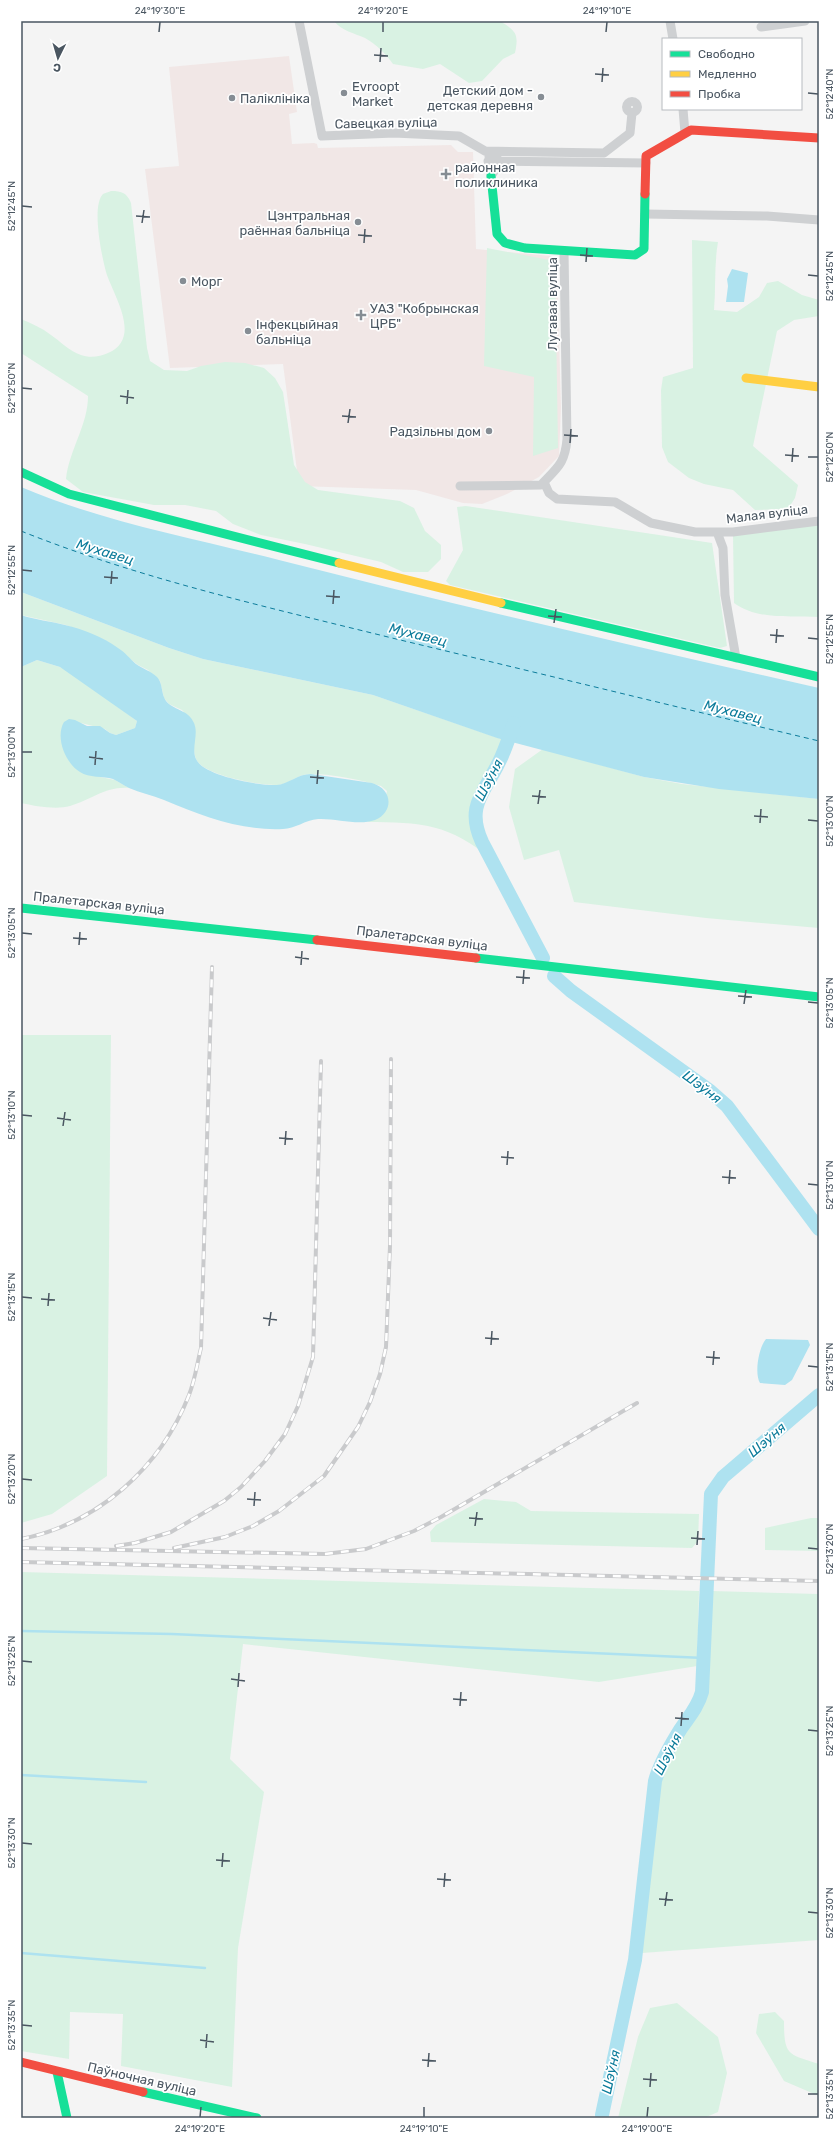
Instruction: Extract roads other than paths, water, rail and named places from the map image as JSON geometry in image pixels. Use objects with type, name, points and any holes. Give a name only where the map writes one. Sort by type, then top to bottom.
[{"type":"street","name":"Савецкая вуліца","points":[[299,21],[322,136],[394,133],[459,136],[485,151],[493,151]]},
{"type":"street","points":[[670,21],[673,38]]},
{"type":"street","points":[[762,27],[804,21]]},
{"type":"street","points":[[683,110],[685,133]]},
{"type":"street","points":[[564,251],[519,247],[508,245],[499,240],[491,176],[493,151],[606,153],[630,133],[632,113]]},
{"type":"street","points":[[492,161],[646,159],[691,130],[819,138]]},
{"type":"street","name":"Лугавая вуліца","points":[[544,482],[560,465],[566,451],[564,251],[639,254],[644,249],[646,159]]},
{"type":"street","points":[[645,214],[767,216],[819,220]]},
{"type":"street","points":[[746,378],[819,387]]},
{"type":"street","points":[[21,472],[69,494],[434,588],[819,677]]},
{"type":"street","points":[[460,486],[535,486],[544,482]]},
{"type":"street","name":"Малая вуліца","points":[[544,482],[549,493],[557,499],[615,502],[651,523],[695,532],[733,532],[819,521]]},
{"type":"street","points":[[717,532],[723,548],[725,595],[736,658]]},
{"type":"street","name":"Пралетарская вуліца","points":[[21,908],[339,941],[465,958],[819,997]]},
{"type":"street","name":"Паўночная вуліца","points":[[21,2062],[57,2072],[257,2118]]},
{"type":"street","points":[[57,2072],[67,2118]]},
{"type":"water","points":[[732,269],[748,273],[744,302],[726,302],[728,286],[727,279]]},
{"type":"water","name":"Мухавец","points":[[21,487],[116,520],[482,610],[819,688],[819,799],[719,789],[644,777],[497,738],[373,695],[203,659],[169,648],[21,592]]},
{"type":"water","points":[[21,615],[54,622],[93,634],[123,651],[136,664],[155,675],[161,683],[166,701],[192,719],[196,732],[194,750],[196,759],[201,765],[209,770],[233,779],[269,785],[285,783],[306,774],[372,783],[384,790],[387,795],[388,806],[386,812],[375,820],[368,822],[318,819],[287,829],[252,828],[207,817],[160,798],[133,790],[113,779],[88,775],[80,772],[70,762],[63,749],[61,742],[61,728],[64,722],[69,719],[75,720],[87,726],[100,726],[116,735],[135,728],[137,721],[60,667],[37,660],[21,667]]},
{"type":"water","points":[[766,1339],[808,1340],[810,1345],[792,1380],[785,1385],[760,1383],[758,1379],[757,1367],[759,1354]]},
{"type":"waterway","name":"Шэўня","points":[[514,723],[507,744],[478,801],[476,810],[477,830],[543,958]]},
{"type":"waterway","name":"Шэўня","points":[[554,976],[571,991],[710,1091],[727,1106],[819,1229]]},
{"type":"waterway","name":"Шэўня","points":[[602,2115],[635,1960],[655,1781],[666,1755],[695,1707],[702,1692],[711,1494],[723,1477],[819,1395]]},
{"type":"waterway","points":[[21,1631],[172,1634],[704,1658]]},
{"type":"waterway","points":[[21,1775],[146,1782]]},
{"type":"waterway","points":[[21,1953],[205,1968]]},
{"type":"railway","points":[[21,1539],[49,1531],[76,1520],[101,1506],[123,1488],[144,1468],[162,1446],[177,1421],[189,1395],[201,1348],[212,967]]},
{"type":"railway","points":[[174,1548],[225,1537],[253,1526],[279,1511],[324,1476],[358,1427],[370,1402],[380,1374],[386,1347],[390,1246],[391,1059]]},
{"type":"railway","points":[[116,1546],[135,1543],[171,1532],[224,1501],[241,1487],[265,1461],[285,1434],[298,1406],[313,1357],[321,1061]]},
{"type":"railway","points":[[21,1548],[325,1554],[366,1549],[414,1531],[441,1517],[637,1403]]},
{"type":"railway","points":[[21,1562],[819,1581]]},
{"type":"place","name":"Evroopt Market","points":[[344,93]]},
{"type":"place","name":"Детский дом - детская деревня","points":[[541,97]]},
{"type":"place","name":"Паліклініка","points":[[232,98]]},
{"type":"place","name":"районная поликлиника","points":[[446,174]]},
{"type":"place","name":"Цэнтральная раённая бальніца","points":[[358,222]]},
{"type":"place","name":"Морг","points":[[183,281]]},
{"type":"place","name":"УАЗ \"Кобрынская ЦРБ\"","points":[[361,315]]},
{"type":"place","name":"Інфекцыйная бальніца","points":[[248,331]]},
{"type":"place","name":"Радзільны дом","points":[[489,431]]}]
